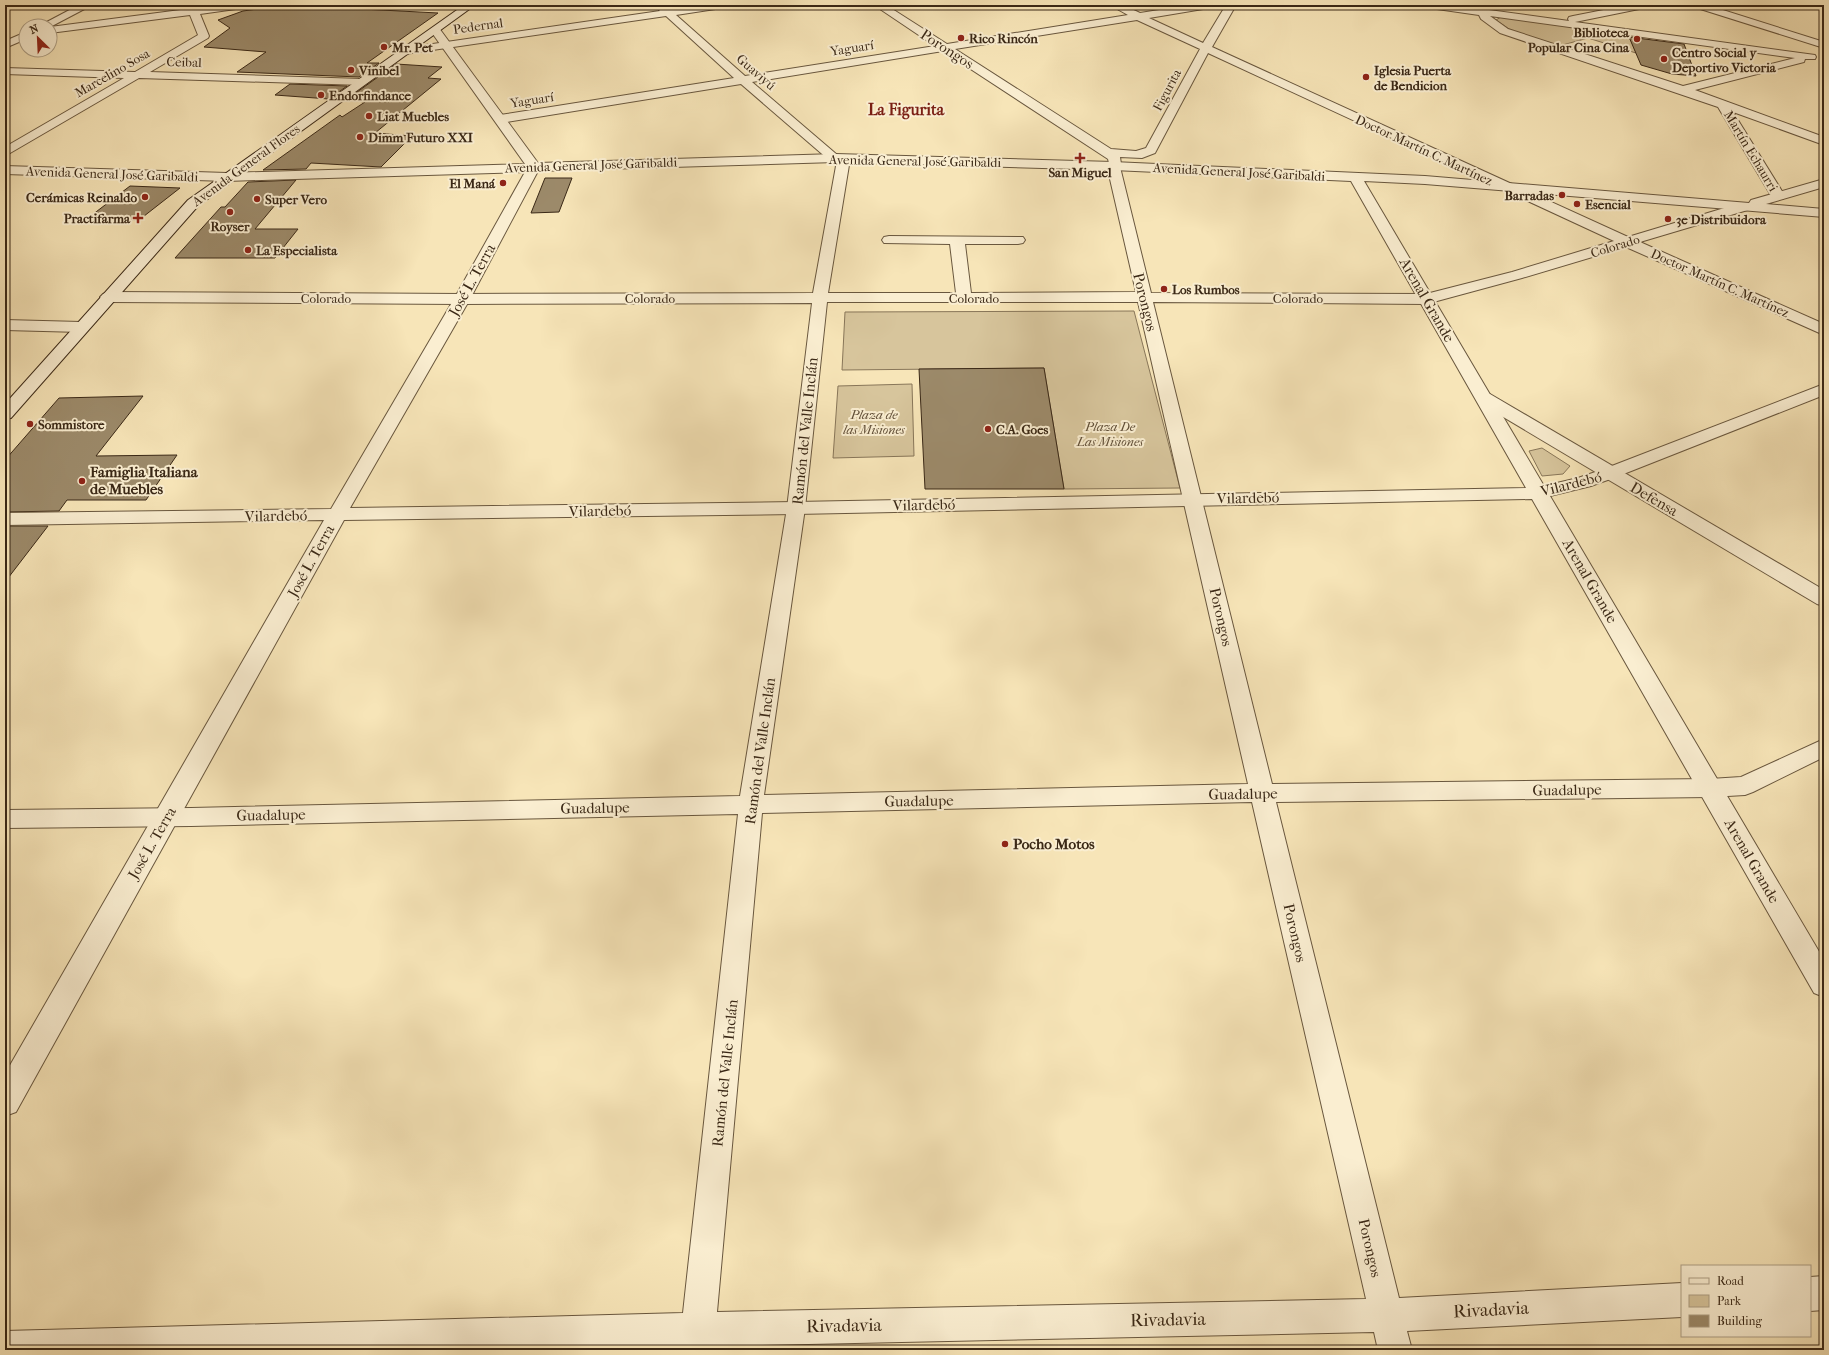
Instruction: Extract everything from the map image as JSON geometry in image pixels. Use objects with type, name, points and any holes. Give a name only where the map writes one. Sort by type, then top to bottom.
[{"type":"street","points":[[58,19],[87,5]]},
{"type":"street","points":[[58,29],[192,8],[243,5]]},
{"type":"street","name":"Avenida General Flores","points":[[5,414],[81,326],[188,208],[226,178],[470,5]]},
{"type":"street","name":"Pedernal","points":[[405,51],[663,9],[722,5]]},
{"type":"street","name":"Porongos","points":[[879,5],[945,47],[1111,159],[1395,1350]]},
{"type":"street","name":"Doctor Martín C. Martínez","points":[[1115,5],[1205,49],[1501,186],[1824,330]]},
{"type":"street","name":"Yaguarí","points":[[500,119],[1209,5]]},
{"type":"street","name":"Figurita","points":[[1111,159],[1142,154],[1151,150],[1205,49],[1231,5]]},
{"type":"street","points":[[1430,5],[1811,57]]},
{"type":"street","points":[[1557,23],[1644,5]]},
{"type":"street","points":[[1697,5],[1824,45]]},
{"type":"street","name":"Marcelino Sosa","points":[[5,152],[204,36],[192,8]]},
{"type":"street","name":"Guaviyú","points":[[663,9],[742,79],[836,158]]},
{"type":"street","points":[[1484,13],[1485,17],[1504,31],[1683,90],[1824,141]]},
{"type":"street","points":[[435,30],[534,167]]},
{"type":"street","points":[[5,44],[18,38]]},
{"type":"street","points":[[1683,90],[1824,54]]},
{"type":"street","name":"Ceibal","points":[[5,71],[362,82]]},
{"type":"street","name":"Martín Echaurri","points":[[1723,105],[1778,196]]},
{"type":"street","name":"Avenida General José Garibaldi","points":[[5,170],[226,178],[836,158],[1111,159],[1501,186],[1824,213]]},
{"type":"street","name":"Ramón del Valle Inclán","points":[[698,1340],[752,804],[796,508],[820,297],[843,165],[836,158]]},
{"type":"street","name":"José L. Terra","points":[[5,1102],[168,817],[337,515],[462,299],[534,167]]},
{"type":"street","name":"Arenal Grande","points":[[1355,177],[1710,788],[1817,967],[1824,985]]},
{"type":"street","name":"Colorado","points":[[108,297],[462,299],[1144,297],[1426,299],[1517,275],[1824,182]]},
{"type":"street","points":[[889,240],[1018,240]]},
{"type":"street","points":[[957,240],[964,298]]},
{"type":"street","points":[[5,325],[81,326]]},
{"type":"street","name":"Vilardebó","points":[[5,519],[796,508],[1539,493],[1584,482],[1610,473],[1824,389]]},
{"type":"street","name":"Defensa","points":[[1484,398],[1824,599]]},
{"type":"street","name":"Guadalupe","points":[[5,819],[168,817],[1261,793],[1710,788],[1745,786],[1824,747]]},
{"type":"street","points":[[1811,1294],[1824,1293]]},
{"type":"street","name":"Rivadavia","points":[[5,1348],[698,1340],[1386,1315],[1681,1300]]},
{"type":"green space","points":[[1501,17],[1629,35],[1636,53],[1588,38],[1559,46],[1512,31],[1496,20]]},
{"type":"green space","name":"Plaza De Las Misiones","points":[[1134,311],[1180,488],[1064,489],[1044,368],[842,370],[845,312]]},
{"type":"green space","name":"Plaza de las Misiones","points":[[912,384],[914,456],[833,458],[838,386]]},
{"type":"green space","points":[[1542,448],[1570,466],[1563,474],[1542,476],[1529,451]]},
{"type":"building","points":[[286,5],[438,13],[367,63],[379,63],[359,77],[237,72],[266,52],[204,47],[230,28],[218,20],[243,11]]},
{"type":"building","name":"Centro Social y Deportivo Victoria","points":[[1629,37],[1684,44],[1696,76],[1672,74],[1641,65]]},
{"type":"building","points":[[396,64],[442,67],[428,78],[441,79],[375,133],[412,136],[381,167],[311,163],[306,169],[263,170],[340,115],[342,117],[365,102],[346,100]]},
{"type":"building","points":[[290,84],[347,86],[329,99],[275,95]]},
{"type":"building","points":[[545,178],[572,178],[559,212],[531,213]]},
{"type":"building","points":[[296,180],[255,229],[298,229],[275,258],[175,258],[221,207],[225,207],[248,182]]},
{"type":"building","points":[[130,186],[180,188],[139,220],[88,218]]},
{"type":"building","name":"C.A. Goes","points":[[1044,368],[1064,489],[925,489],[919,369]]},
{"type":"building","points":[[143,396],[96,456],[177,455],[146,500],[67,500],[59,511],[5,512],[5,460],[59,398]]},
{"type":"building","points":[[5,526],[48,526],[5,582]]},
{"type":"place","name":"Rico Rincón","points":[[961,38]]},
{"type":"place","name":"Biblioteca Popular Cina Cina","points":[[1637,39]]},
{"type":"place","name":"Mr. Pet","points":[[384,47]]},
{"type":"place","name":"Centro Social y Deportivo Victoria","points":[[1664,59]]},
{"type":"place","name":"Vinibel","points":[[351,70]]},
{"type":"place","name":"Iglesia Puerta de Bendicion","points":[[1366,77]]},
{"type":"place","name":"Endorfindance","points":[[321,95]]},
{"type":"place","name":"Liat Muebles","points":[[369,116]]},
{"type":"place","name":"Dimm Futuro XXI","points":[[360,137]]},
{"type":"place","name":"San Miguel","points":[[1080,158]]},
{"type":"place","name":"El Maná","points":[[503,183]]},
{"type":"place","name":"Barradas","points":[[1562,195]]},
{"type":"place","name":"Cerámicas Reinaldo","points":[[145,197]]},
{"type":"place","name":"Super Vero","points":[[257,199]]},
{"type":"place","name":"Esencial","points":[[1577,204]]},
{"type":"place","name":"Royser","points":[[230,212]]},
{"type":"place","name":"Practifarma","points":[[138,218]]},
{"type":"place","name":"3e Distribuidora","points":[[1668,219]]},
{"type":"place","name":"La Especialista","points":[[248,250]]},
{"type":"place","name":"Los Rumbos","points":[[1164,289]]},
{"type":"place","name":"Sommistore","points":[[30,424]]},
{"type":"place","name":"C.A. Goes","points":[[988,429]]},
{"type":"place","name":"Famiglia Italiana de Muebles","points":[[82,481]]},
{"type":"place","name":"Pocho Motos","points":[[1005,844]]},
{"type":"district","name":"La Figurita","points":[[906,109]]}]
